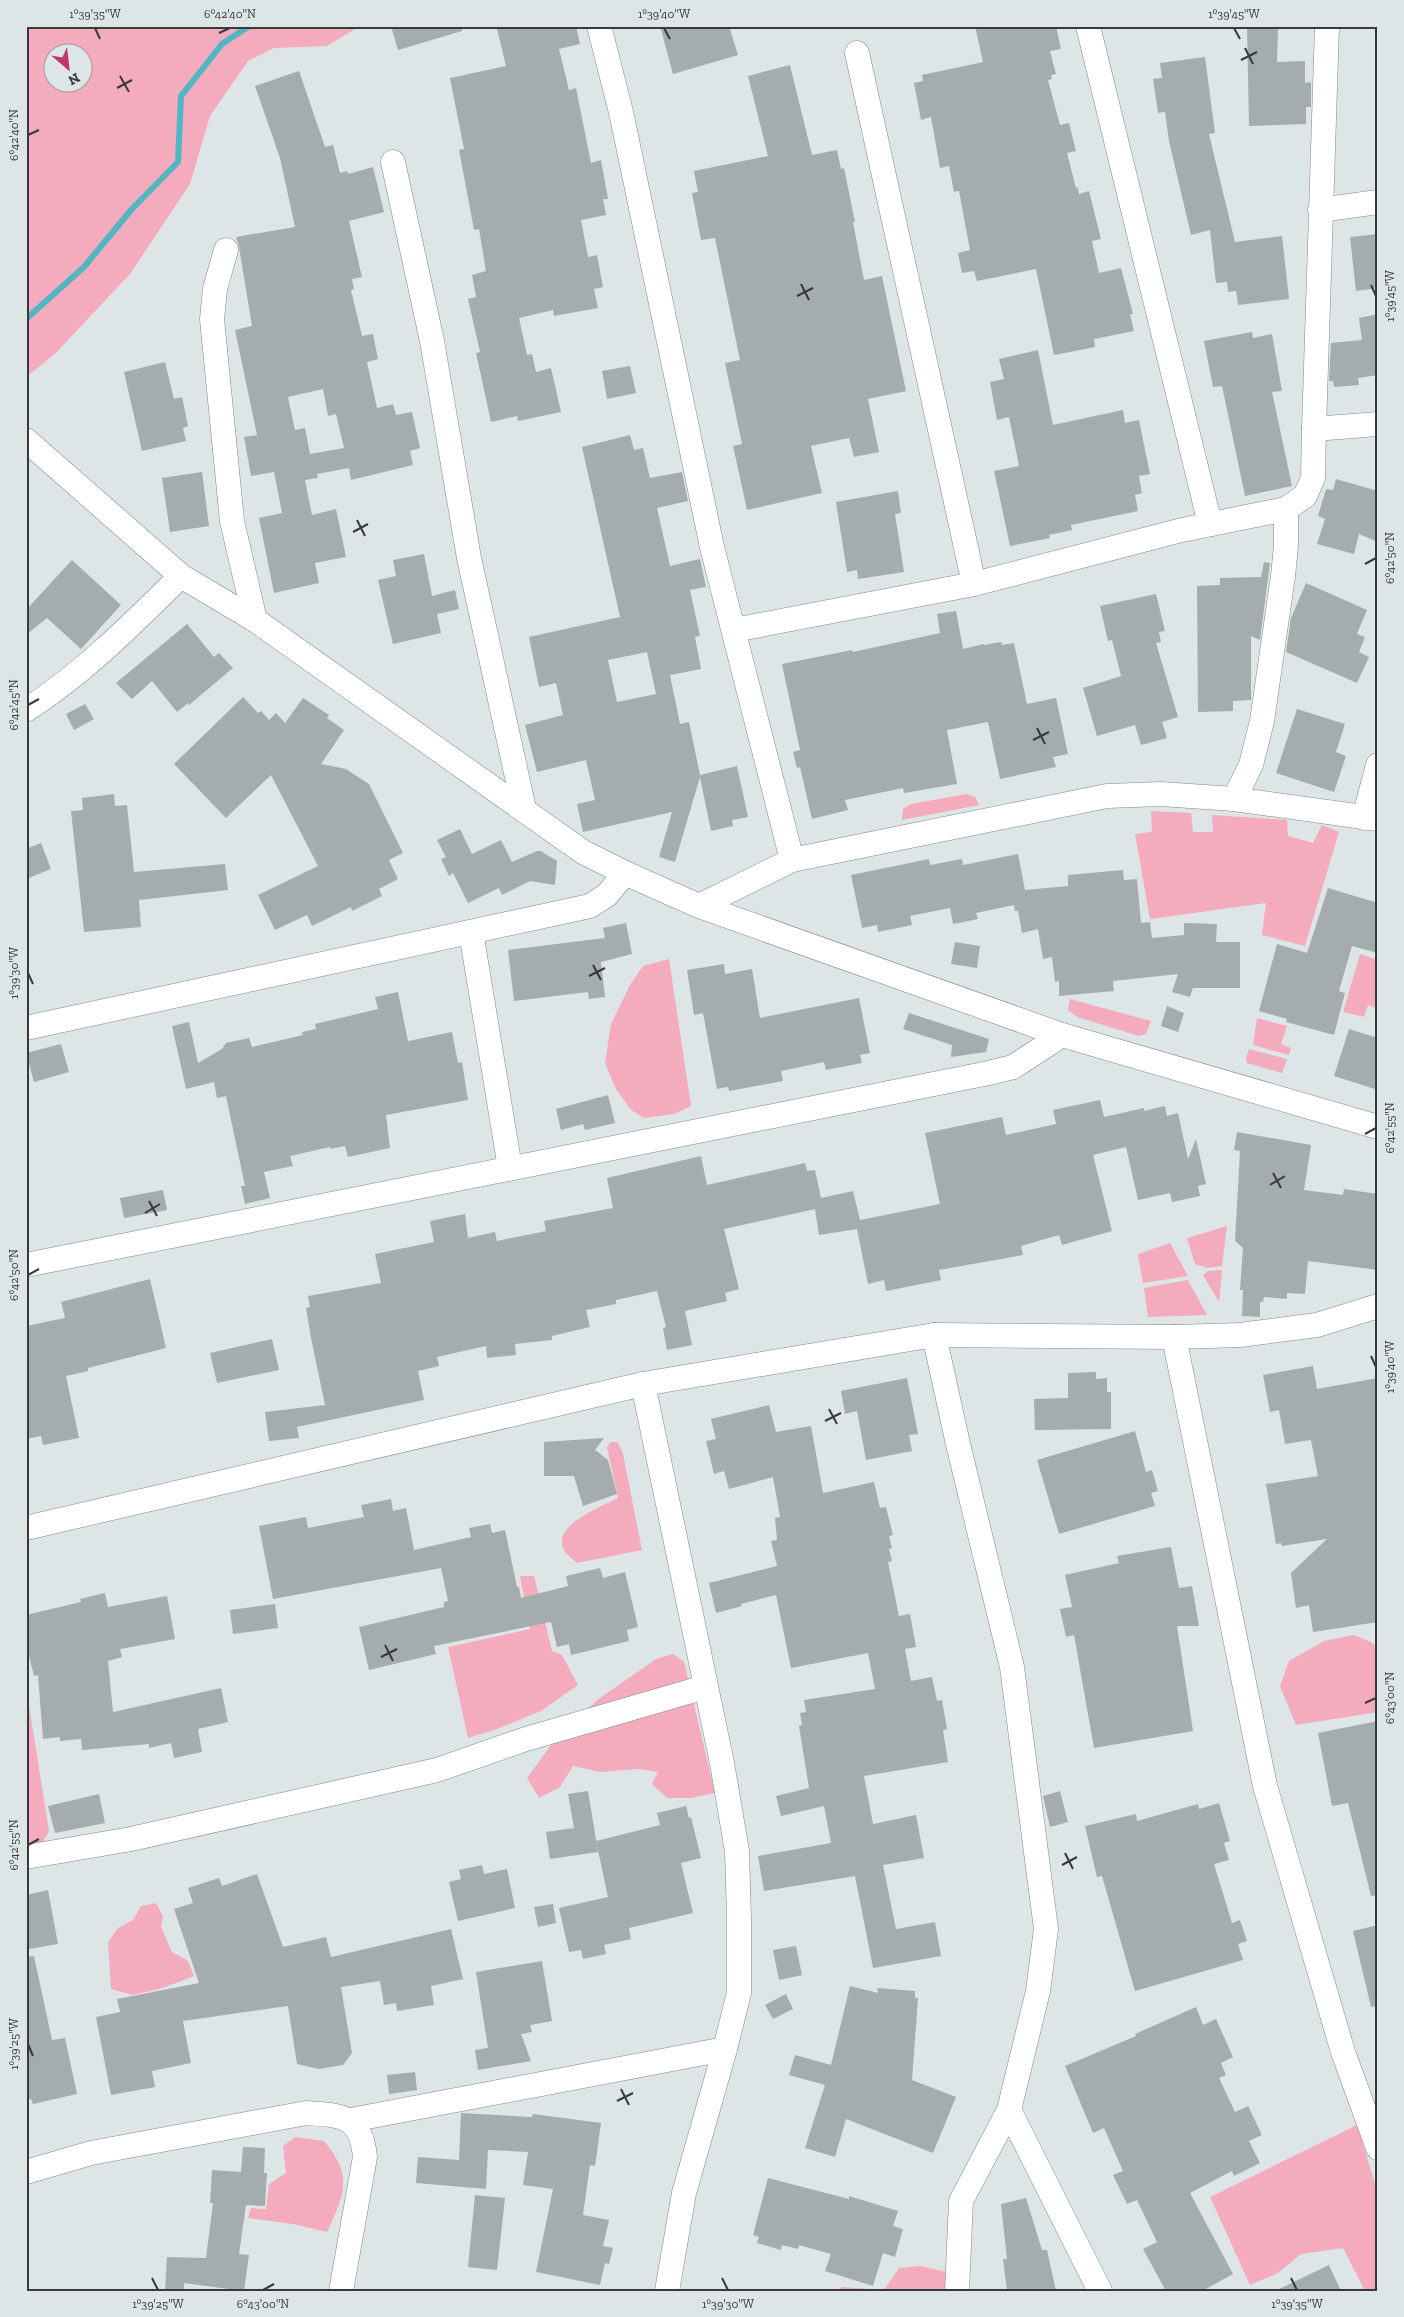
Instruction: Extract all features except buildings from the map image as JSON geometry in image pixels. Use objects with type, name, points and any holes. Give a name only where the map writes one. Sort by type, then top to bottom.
[{"type":"street","points":[[599,26],[621,112],[712,547],[792,860]]},
{"type":"street","points":[[1088,26],[1133,216],[1210,524]]},
{"type":"street","points":[[734,630],[974,584],[1210,524],[1286,510],[1305,496],[1313,478],[1327,26]]},
{"type":"street","points":[[857,53],[974,584]]},
{"type":"street","points":[[393,162],[432,341],[470,558],[524,809]]},
{"type":"street","points":[[1320,210],[1378,202]]},
{"type":"street","points":[[226,250],[215,289],[212,319],[232,521],[254,620]]},
{"type":"street","points":[[1314,429],[1378,424]]},
{"type":"street","points":[[26,440],[181,576],[254,620],[583,852],[624,873],[699,906],[1062,1035],[1378,1127]]},
{"type":"street","points":[[1234,799],[1251,765],[1262,721],[1283,576],[1286,546],[1286,510]]},
{"type":"street","points":[[26,710],[54,693],[96,658],[181,576]]},
{"type":"street","points":[[699,906],[792,860],[1107,796],[1161,794],[1234,799],[1371,818],[1378,765]]},
{"type":"street","points":[[26,1028],[590,906],[607,895],[624,873]]},
{"type":"street","points":[[471,932],[510,1168]]},
{"type":"street","points":[[26,1265],[1013,1067],[1062,1035]]},
{"type":"street","points":[[26,1528],[643,1384],[934,1335],[1174,1337],[1240,1335],[1317,1325],[1378,1306]]},
{"type":"street","points":[[934,1335],[958,1444],[1012,1667],[1046,1929],[1038,1991],[1009,2110],[961,2201],[957,2291]]},
{"type":"street","points":[[1174,1337],[1266,1786],[1343,2052],[1378,2148]]},
{"type":"street","points":[[643,1384],[722,1763],[737,1851],[738,1994],[725,2049],[684,2193],[667,2291]]},
{"type":"street","points":[[26,1857],[131,1839],[437,1770],[526,1740],[705,1687]]},
{"type":"street","points":[[26,2172],[91,2153],[306,2112],[330,2114],[351,2120],[725,2049]]},
{"type":"street","points":[[1009,2110],[1100,2291]]},
{"type":"street","points":[[341,2291],[365,2157],[363,2138],[351,2120]]},
{"type":"shaded area","points":[[26,26],[360,26],[327,46],[274,48],[248,61],[210,116],[190,184],[130,274],[55,354],[26,377]]},
{"type":"shaded area","points":[[967,794],[975,797],[979,805],[902,820],[903,809],[911,804]]},
{"type":"shaded area","points":[[1151,811],[1191,813],[1193,832],[1213,832],[1212,815],[1287,820],[1288,836],[1313,843],[1322,825],[1339,832],[1305,946],[1262,935],[1266,903],[1150,919],[1135,834],[1152,832]]},
{"type":"shaded area","points":[[1360,954],[1378,960],[1378,1009],[1368,1005],[1364,1017],[1343,1012]]},
{"type":"shaded area","points":[[669,959],[691,1106],[674,1114],[644,1118],[631,1110],[616,1089],[605,1063],[611,1024],[630,985],[643,966]]},
{"type":"shaded area","points":[[1070,999],[1151,1021],[1146,1034],[1139,1036],[1077,1017],[1068,1010]]},
{"type":"shaded area","points":[[1257,1018],[1287,1026],[1281,1044],[1291,1048],[1289,1055],[1253,1045]]},
{"type":"shaded area","points":[[1249,1049],[1287,1059],[1282,1073],[1247,1063],[1246,1058]]},
{"type":"shaded area","points":[[1227,1226],[1222,1266],[1207,1268],[1195,1264],[1187,1238]]},
{"type":"shaded area","points":[[1170,1243],[1188,1276],[1143,1283],[1138,1254]]},
{"type":"shaded area","points":[[1222,1270],[1219,1302],[1203,1275],[1208,1271]]},
{"type":"shaded area","points":[[1188,1280],[1207,1315],[1148,1317],[1144,1288]]},
{"type":"shaded area","points":[[611,1442],[618,1442],[623,1454],[642,1550],[577,1563],[566,1553],[562,1544],[564,1535],[570,1526],[579,1519],[618,1498],[607,1447]]},
{"type":"shaded area","points":[[520,1576],[534,1576],[552,1651],[562,1655],[578,1685],[541,1711],[497,1729],[468,1738],[448,1647],[530,1629]]},
{"type":"shaded area","points":[[1354,1635],[1373,1643],[1378,1652],[1378,1712],[1296,1725],[1280,1686],[1289,1661],[1324,1641]]},
{"type":"shaded area","points":[[673,1654],[684,1662],[715,1793],[691,1798],[667,1798],[652,1784],[658,1772],[639,1769],[600,1772],[573,1766],[560,1787],[539,1798],[527,1778],[562,1730],[600,1698],[656,1659]]},
{"type":"shaded area","points":[[26,1687],[49,1831],[43,1842],[26,1846]]},
{"type":"shaded area","points":[[156,1903],[163,1916],[161,1927],[172,1952],[188,1961],[194,1976],[163,1988],[133,1995],[111,1989],[108,1942],[118,1928],[133,1920],[141,1906]]},
{"type":"shaded area","points":[[1357,2125],[1378,2193],[1378,2291],[1365,2291],[1343,2248],[1301,2254],[1278,2273],[1250,2285],[1210,2197]]},
{"type":"shaded area","points":[[295,2137],[324,2141],[339,2164],[343,2185],[342,2195],[327,2232],[293,2224],[248,2218],[251,2208],[266,2209],[269,2184],[286,2173],[283,2146]]},
{"type":"shaded area","points":[[921,2266],[950,2273],[948,2291],[834,2291],[843,2287],[884,2290],[899,2268]]},
{"type":"waterway","points":[[26,319],[84,267],[131,210],[178,162],[181,96],[222,44],[249,26]]}]
